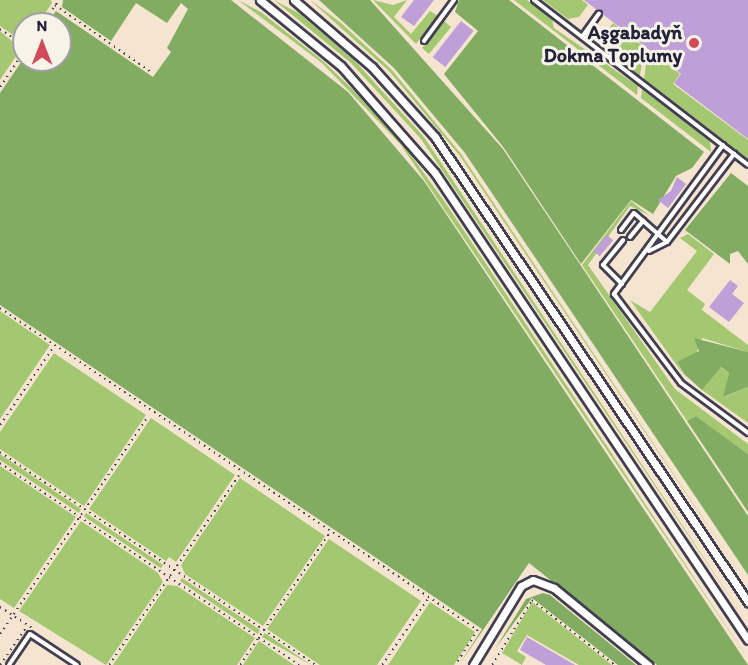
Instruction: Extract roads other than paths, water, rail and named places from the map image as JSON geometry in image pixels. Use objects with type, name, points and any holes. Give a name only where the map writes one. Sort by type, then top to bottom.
[{"type":"street","points":[[260,0],[340,66],[428,164],[748,640]]},
{"type":"street","points":[[294,0],[372,67],[435,138],[748,602]]},
{"type":"street","points":[[473,665],[521,586],[533,580],[554,588],[648,665]]},
{"type":"lane","points":[[424,41],[454,0]]},
{"type":"lane","points":[[534,0],[748,165]]},
{"type":"lane","points":[[582,37],[599,14]]},
{"type":"lane","points":[[723,145],[656,231],[649,251],[614,294],[681,383],[748,433]]},
{"type":"lane","points":[[649,251],[667,242],[734,154]]},
{"type":"lane","points":[[621,230],[634,214],[667,242]]},
{"type":"lane","points":[[630,237],[643,221]]},
{"type":"lane","points":[[622,284],[603,265],[623,240]]},
{"type":"lane","points":[[9,665],[30,634],[77,665]]},
{"type":"place","name":"Aşgabadyň Dokma Toplumy","points":[[694,43]]}]
